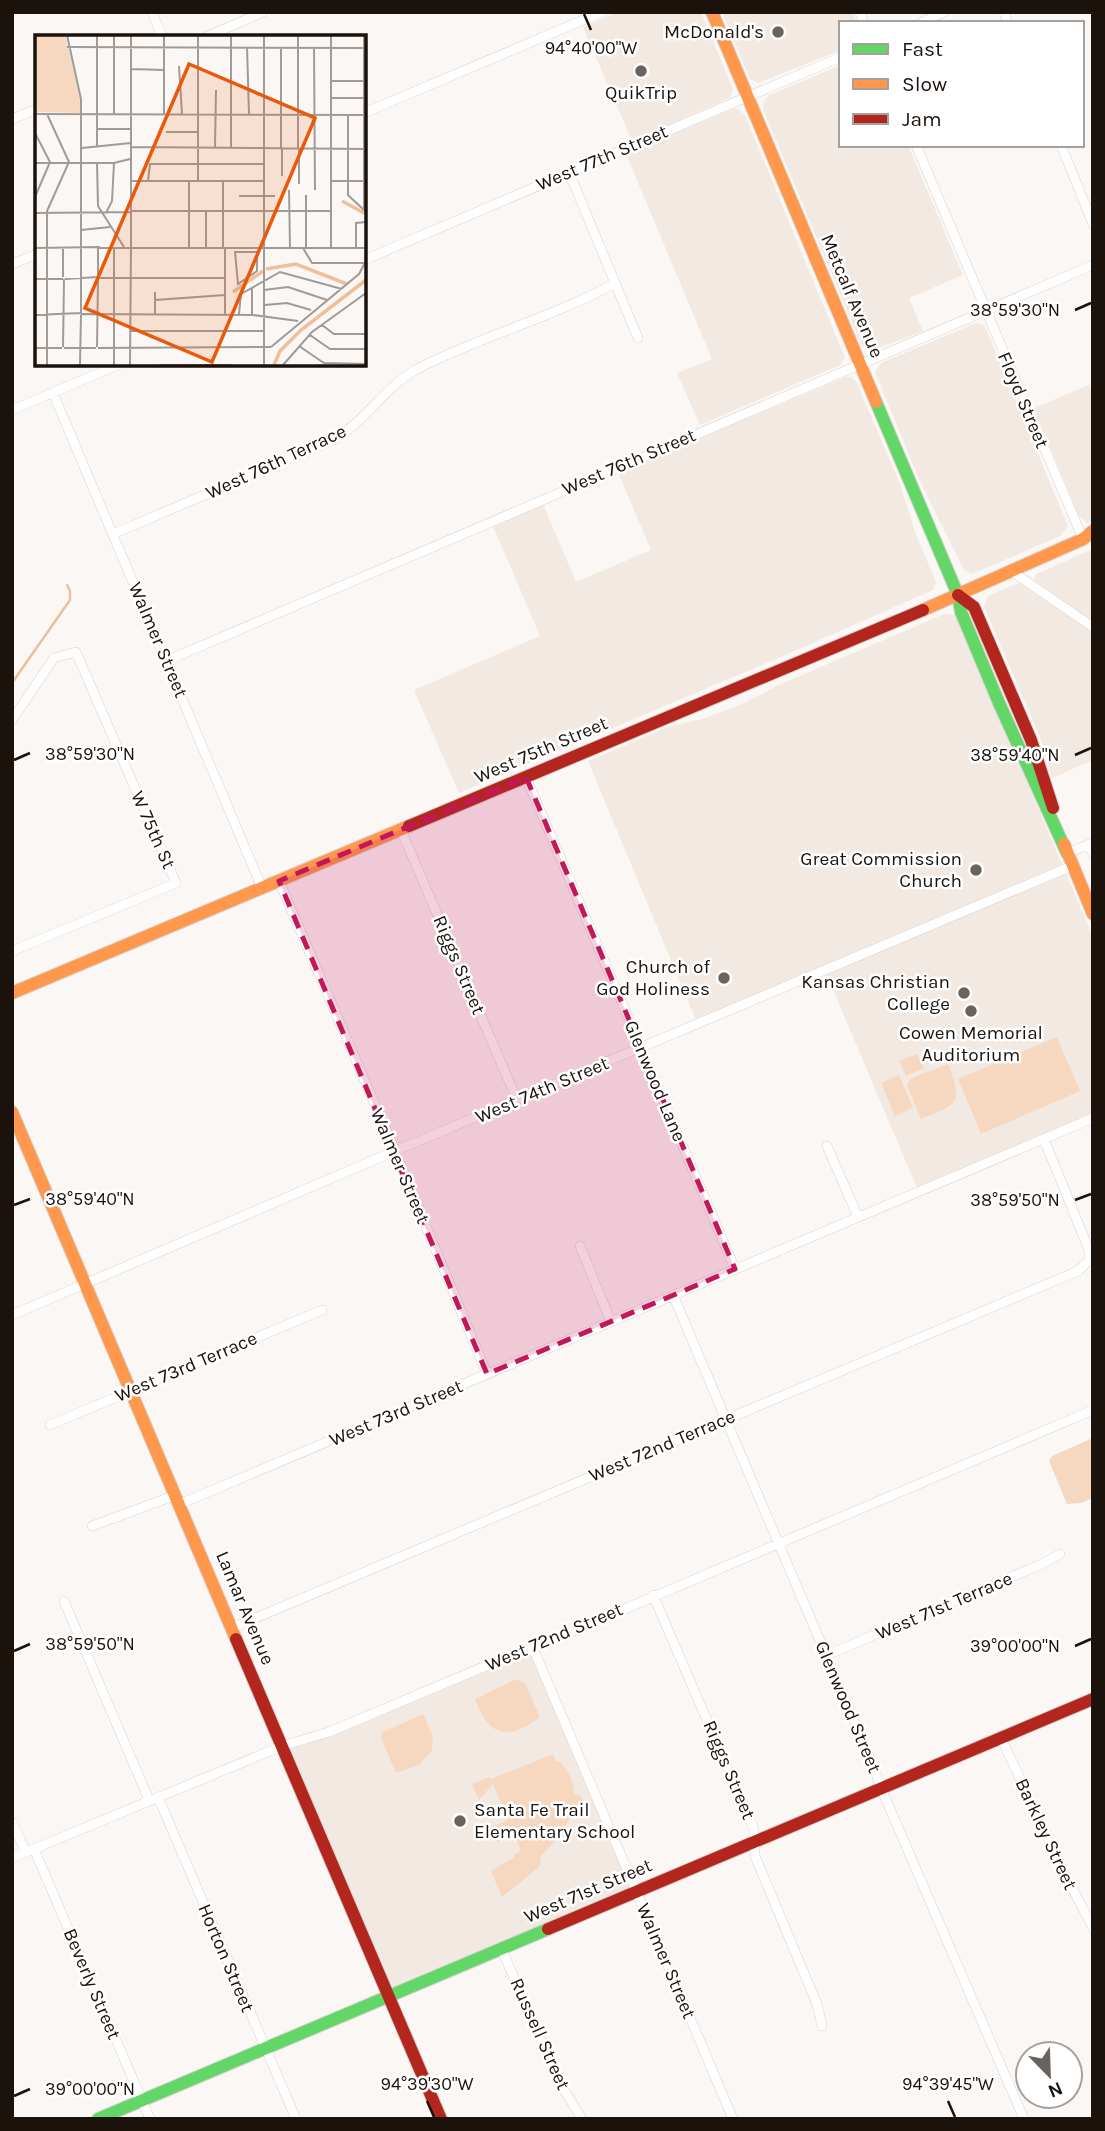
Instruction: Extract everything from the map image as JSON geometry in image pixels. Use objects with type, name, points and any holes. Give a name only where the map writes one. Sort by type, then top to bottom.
[{"type":"street","points":[[152,12],[161,35]]},
{"type":"street","points":[[211,35],[263,12]]},
{"type":"street","points":[[366,112],[601,12]]},
{"type":"street","name":"Metcalf Avenue","points":[[712,12],[958,594],[961,612],[1033,785],[1067,853],[1093,914]]},
{"type":"street","points":[[924,21],[944,12]]},
{"type":"street","name":"West 77th Street","points":[[366,259],[839,58]]},
{"type":"street","points":[[12,119],[35,110]]},
{"type":"street","name":"Floyd Street","points":[[917,147],[985,310],[1090,536]]},
{"type":"street","points":[[1062,147],[1093,224]]},
{"type":"street","points":[[569,172],[638,338]]},
{"type":"street","points":[[12,264],[35,255]]},
{"type":"street","name":"West 76th Street","points":[[166,661],[1093,265]]},
{"type":"street","name":"West 76th Terrace","points":[[113,534],[331,441],[359,422],[388,390],[419,368],[615,283]]},
{"type":"street","points":[[12,410],[115,366]]},
{"type":"street","name":"Walmer Street","points":[[53,393],[262,888]]},
{"type":"street","name":"West 75th Street","points":[[12,993],[526,778],[1090,536]]},
{"type":"street","points":[[1011,571],[1093,627]]},
{"type":"street","name":"W 75th St","points":[[12,720],[54,658],[76,652],[176,883],[12,951]]},
{"type":"street","name":"Glenwood Lane","points":[[526,778],[735,1269]]},
{"type":"street","name":"Riggs Street","points":[[401,830],[517,1100]]},
{"type":"street","points":[[1067,853],[1091,844],[1093,854]]},
{"type":"street","name":"West 74th Street","points":[[12,1315],[1072,866]]},
{"type":"street","name":"Walmer Street","points":[[279,881],[487,1374]]},
{"type":"street","name":"Lamar Avenue","points":[[12,1112],[441,2119]]},
{"type":"street","name":"West 73rd Street","points":[[92,1526],[178,1499],[487,1374],[1093,1118]]},
{"type":"street","name":"West 72nd Terrace","points":[[232,1628],[1078,1270],[1089,1260],[1090,1255],[1044,1139]]},
{"type":"street","points":[[827,1146],[858,1217]]},
{"type":"street","points":[[580,1247],[611,1322]]},
{"type":"street","name":"Glenwood Street","points":[[673,1295],[1024,2119]]},
{"type":"street","name":"West 73rd Terrace","points":[[50,1424],[322,1310]]},
{"type":"street","name":"West 72nd Street","points":[[12,1858],[282,1746],[329,1732],[533,1648],[1093,1410]]},
{"type":"street","name":"West 71st Terrace","points":[[827,1655],[1042,1564],[1059,1554]]},
{"type":"street","name":"Riggs Street","points":[[653,1595],[754,1830],[755,1856],[817,2004],[822,2026]]},
{"type":"street","name":"Horton Street","points":[[64,1601],[296,2119]]},
{"type":"street","name":"Walmer Street","points":[[533,1648],[733,2119]]},
{"type":"street","name":"West 71st Street","points":[[98,2119],[1093,1699]]},
{"type":"street","name":"Barkley Street","points":[[1002,1738],[1093,1928]]},
{"type":"street","name":"Beverly Street","points":[[12,1822],[30,1850],[150,2119]]},
{"type":"street","name":"Russell Street","points":[[501,1948],[561,2085],[582,2119]]},
{"type":"highlighted area","points":[[526,777],[735,1269],[487,1374],[279,881]]},
{"type":"shaded area","points":[[618,12],[701,12],[733,89],[731,97],[632,141],[583,27]]},
{"type":"shaded area","points":[[722,12],[853,12],[856,21],[839,21],[839,51],[758,83],[750,79]]},
{"type":"shaded area","points":[[839,66],[839,147],[909,147],[963,275],[909,298],[923,331],[869,352],[862,346],[763,109],[764,101],[769,95]]},
{"type":"shaded area","points":[[738,109],[745,115],[845,358],[840,365],[700,425],[677,373],[712,359],[626,154]]},
{"type":"shaded area","points":[[976,323],[983,325],[987,331],[1068,526],[1060,536],[972,574],[964,570],[919,479],[875,372],[881,363]]},
{"type":"shaded area","points":[[846,377],[856,381],[900,484],[915,532],[936,582],[933,590],[459,793],[414,690],[540,636],[493,526],[543,504],[576,582],[651,550],[618,472]]},
{"type":"shaded area","points":[[1089,385],[1093,394],[1093,521],[1087,523],[1079,516],[1034,408]]},
{"type":"shaded area","points":[[1093,549],[1093,622],[1034,580],[1036,574]]},
{"type":"shaded area","points":[[1020,584],[1093,633],[1093,760],[1052,778],[1041,740],[984,606],[988,596]]},
{"type":"shaded area","points":[[944,614],[954,615],[958,620],[1093,937],[1093,1114],[917,1188],[823,966],[696,1020],[588,761],[670,726],[702,719],[744,703],[779,685]]},
{"type":"shaded area","points":[[1057,1037],[1080,1091],[981,1134],[958,1079]]},
{"type":"shaded area","points":[[917,1054],[924,1068],[906,1076],[899,1061]]},
{"type":"shaded area","points":[[948,1064],[956,1087],[954,1101],[943,1110],[921,1119],[907,1085],[910,1079]]},
{"type":"shaded area","points":[[899,1075],[913,1108],[895,1116],[881,1083]]},
{"type":"shaded area","points":[[1093,1438],[1093,1498],[1081,1503],[1067,1504],[1049,1461],[1052,1456]]},
{"type":"shaded area","name":"Santa Fe Trail Elementary School","points":[[532,1653],[632,1891],[392,1991],[288,1751],[294,1745],[521,1654]]},
{"type":"shaded area","points":[[517,1679],[525,1683],[540,1717],[518,1730],[509,1732],[493,1728],[475,1699]]},
{"type":"shaded area","points":[[423,1714],[433,1736],[432,1751],[419,1765],[396,1773],[381,1738],[383,1732]]},
{"type":"shaded area","points":[[553,1754],[556,1761],[568,1772],[574,1794],[580,1796],[585,1803],[580,1810],[571,1810],[572,1814],[562,1832],[540,1857],[539,1867],[502,1897],[491,1871],[521,1851],[512,1829],[505,1831],[498,1843],[491,1827],[508,1820],[493,1784],[479,1800],[472,1784]]},
{"type":"waterway","points":[[12,683],[70,600],[67,585]]},
{"type":"traffic: fast","points":[[876,402],[958,595],[961,612],[999,703],[1067,853]]},
{"type":"traffic: fast","points":[[98,2119],[548,1929]]},
{"type":"traffic: slow","points":[[712,12],[876,402]]},
{"type":"traffic: slow","points":[[923,610],[1083,539],[1093,531]]},
{"type":"traffic: slow","points":[[12,993],[409,826]]},
{"type":"traffic: slow","points":[[1064,844],[1093,914]]},
{"type":"traffic: slow","points":[[12,1112],[236,1639]]},
{"type":"traffic: jam","points":[[958,595],[974,607],[1031,740],[1053,808]]},
{"type":"traffic: jam","points":[[409,826],[923,610]]},
{"type":"traffic: jam","points":[[236,1639],[441,2119]]},
{"type":"traffic: jam","points":[[548,1929],[1093,1699]]},
{"type":"place","name":"McDonald's","points":[[778,32]]},
{"type":"place","name":"QuikTrip","points":[[641,71]]},
{"type":"place","name":"Great Commission Church","points":[[976,870]]},
{"type":"place","name":"Church of God Holiness","points":[[724,978]]},
{"type":"place","name":"Kansas Christian College","points":[[964,993]]},
{"type":"place","name":"Cowen Memorial Auditorium","points":[[971,1011]]},
{"type":"place","name":"Santa Fe Trail Elementary School","points":[[460,1821]]}]
